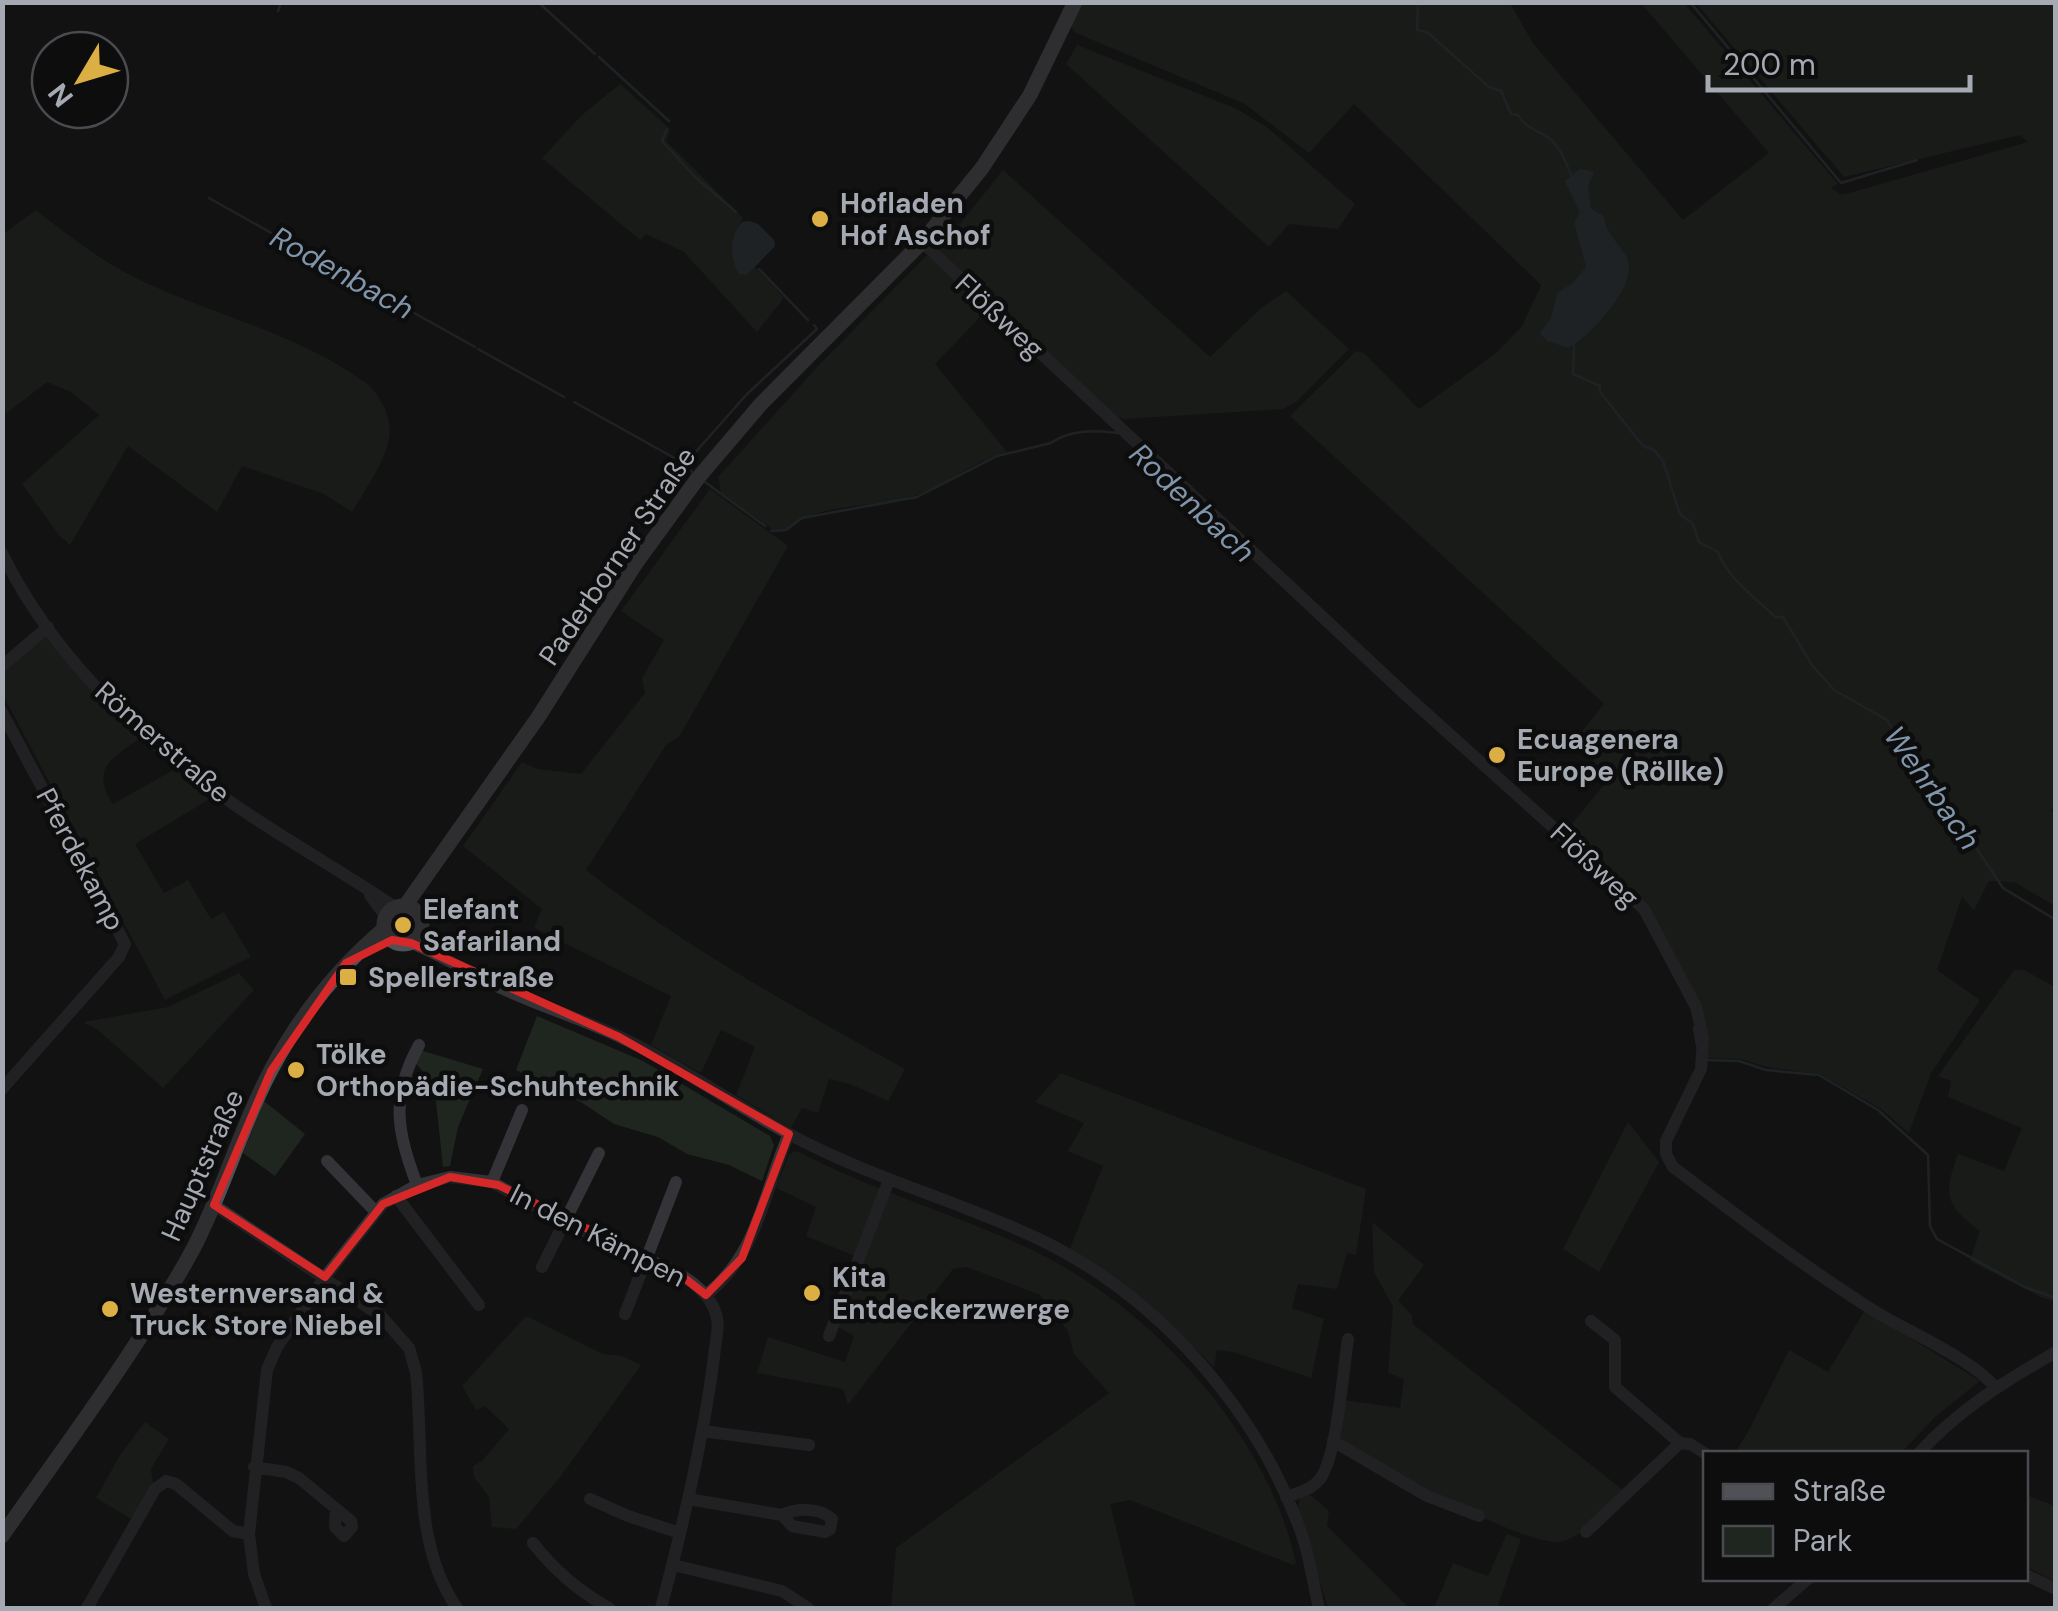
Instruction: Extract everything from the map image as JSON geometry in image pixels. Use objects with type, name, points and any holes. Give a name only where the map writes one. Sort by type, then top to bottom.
[{"type":"main road","name":"Paderborner Straße","points":[[397,919],[698,478],[760,405],[922,242],[1004,136],[1030,95],[1075,2]]},
{"type":"main road","points":[[397,919],[416,937]]},
{"type":"main road","points":[[397,919],[416,937]]},
{"type":"main road","name":"Hauptstraße","points":[[2,1536],[169,1290],[214,1206],[270,1071],[312,1004],[346,963],[397,919]]},
{"type":"street","name":"Flößweg","points":[[922,242],[1407,696],[1644,909],[1696,1007],[1703,1038],[1702,1069],[1666,1140],[1666,1154],[1673,1167],[1769,1239],[1994,1386]]},
{"type":"street","name":"Römerstraße","points":[[2,553],[48,628],[111,700],[189,772],[366,888],[397,919]]},
{"type":"street","points":[[2,666],[48,628]]},
{"type":"street","name":"Pferdekamp","points":[[2,712],[126,944],[119,957],[2,1089]]},
{"type":"street","points":[[416,937],[512,993],[619,1037],[789,1134],[889,1180],[1042,1241],[1100,1274],[1157,1319],[1232,1403],[1270,1463],[1303,1537],[1318,1608]]},
{"type":"street","points":[[417,1185],[404,1150],[398,1110],[400,1092],[419,1045]]},
{"type":"street","points":[[492,1182],[522,1110]]},
{"type":"street","points":[[706,1295],[724,1281],[748,1247],[789,1134]]},
{"type":"street","points":[[542,1267],[598,1153]]},
{"type":"street","points":[[326,1162],[375,1211]]},
{"type":"street","name":"In den Kämpen","points":[[266,1608],[254,1574],[249,1534],[254,1468],[271,1358],[375,1211],[417,1185],[450,1177],[492,1182],[564,1222],[678,1272],[706,1295],[715,1308],[718,1327],[702,1431],[661,1608]]},
{"type":"street","points":[[828,1336],[889,1180]]},
{"type":"street","points":[[624,1314],[676,1182]]},
{"type":"street","points":[[396,1196],[480,1305]]},
{"type":"street","points":[[214,1206],[381,1316],[397,1330],[408,1348],[418,1388],[428,1542],[437,1573],[457,1608]]},
{"type":"street","points":[[1591,1320],[1616,1340],[1615,1388],[1680,1443],[1703,1452]]},
{"type":"street","points":[[1286,1497],[1309,1489],[1327,1465],[1348,1339]]},
{"type":"street","points":[[1921,1451],[1994,1386],[2056,1352]]},
{"type":"street","points":[[702,1431],[809,1444]]},
{"type":"street","points":[[1332,1441],[1427,1496],[1479,1516]]},
{"type":"street","points":[[1586,1532],[1680,1443]]},
{"type":"street","points":[[254,1468],[286,1472],[299,1478],[336,1509]]},
{"type":"street","points":[[87,1608],[155,1489],[166,1480],[234,1532],[249,1534]]},
{"type":"street","points":[[590,1499],[680,1532]]},
{"type":"street","points":[[688,1499],[782,1515]]},
{"type":"street","points":[[533,1543],[578,1591],[609,1608]]},
{"type":"street","points":[[672,1566],[782,1591],[808,1608]]},
{"type":"street","points":[[2028,1576],[2056,1589]]},
{"type":"street","points":[[1774,1608],[1806,1581]]},
{"type":"highlighted area","points":[[392,940],[411,943],[619,1037],[789,1134],[742,1258],[706,1295],[678,1273],[498,1185],[450,1177],[383,1204],[325,1277],[214,1205],[271,1071],[346,963]]},
{"type":"green space","points":[[1081,3],[1510,3],[1533,43],[1683,220],[1769,153],[1641,3],[1684,3],[1838,184],[1831,188],[1842,195],[2028,142],[2020,135],[1844,177],[1696,3],[2055,3],[2056,802],[2051,811],[2056,814],[2055,906],[2014,882],[1989,881],[1974,910],[1962,897],[1937,970],[1980,1000],[1931,1073],[1909,1133],[1881,1109],[1820,1074],[1771,1068],[1740,1059],[1707,1058],[1705,1038],[1648,906],[1567,830],[1607,781],[1578,736],[1604,704],[1290,416],[1356,351],[1364,353],[1419,409],[1495,354],[1522,326],[1541,285],[1354,104],[1309,153],[1245,104],[1076,33],[1071,27]]},
{"type":"green space","points":[[1077,45],[1237,109],[1268,128],[1355,204],[1338,229],[1289,224],[1269,247],[1066,64]]},
{"type":"green space","points":[[620,84],[670,129],[666,141],[743,218],[734,246],[739,273],[747,275],[754,266],[784,298],[757,332],[684,252],[646,234],[640,240],[542,158],[582,115]]},
{"type":"green space","points":[[1003,170],[1210,357],[1261,308],[1286,291],[1349,349],[1296,402],[1283,409],[1116,417],[939,250]]},
{"type":"green space","points":[[36,210],[130,275],[314,352],[370,387],[388,417],[389,441],[376,473],[352,512],[324,494],[242,466],[217,512],[128,446],[70,545],[59,535],[22,484],[99,415],[71,392],[47,382],[7,413],[3,408],[3,234]]},
{"type":"green space","points":[[926,256],[931,256],[987,310],[935,364],[1007,452],[914,496],[831,510],[814,514],[785,530],[772,529],[721,493],[718,477],[818,366]]},
{"type":"green space","points":[[710,489],[788,546],[679,737],[666,745],[586,870],[701,951],[905,1069],[888,1101],[829,1079],[818,1113],[802,1108],[791,1128],[736,1095],[755,1047],[721,1030],[701,1073],[651,1045],[671,996],[534,928],[542,909],[463,846],[522,762],[537,769],[581,774],[645,693],[642,678],[664,640],[621,611]]},
{"type":"green space","points":[[42,636],[49,636],[142,737],[114,757],[104,772],[103,781],[113,804],[177,768],[213,797],[135,844],[164,893],[188,880],[211,919],[224,912],[251,957],[165,1000],[3,695],[2,671]]},
{"type":"green space","points":[[2014,970],[2024,970],[2055,987],[2055,1301],[1970,1261],[1980,1231],[1960,1214],[1949,1190],[1958,1154],[2004,1171],[2022,1128],[1948,1097],[1951,1081],[1938,1076]]},
{"type":"green space","points":[[239,973],[254,990],[163,1088],[98,1030],[83,1022],[168,1007]]},
{"type":"green space","points":[[537,1016],[643,1061],[770,1136],[774,1145],[762,1181],[729,1165],[687,1154],[658,1137],[614,1124],[581,1102],[516,1070]]},
{"type":"green space","points":[[420,1050],[483,1069],[458,1127],[450,1166],[443,1167],[434,1082],[415,1063]]},
{"type":"green space","points":[[1061,1073],[1366,1189],[1356,1255],[1347,1253],[1337,1289],[1298,1284],[1292,1308],[1324,1319],[1311,1378],[1217,1350],[1214,1367],[1146,1303],[1069,1251],[1103,1166],[1068,1151],[1084,1123],[1035,1102]]},
{"type":"green space","points":[[264,1101],[305,1134],[275,1176],[243,1153]]},
{"type":"green space","points":[[1628,1122],[1659,1162],[1599,1272],[1563,1249]]},
{"type":"green space","points":[[797,1151],[1028,1248],[1073,1272],[1116,1302],[1158,1337],[1230,1420],[1259,1466],[1281,1514],[1296,1563],[1130,1500],[1110,1504],[1136,1608],[891,1608],[896,1548],[1109,1393],[1074,1354],[1068,1331],[1040,1295],[967,1267],[953,1269],[848,1405],[843,1389],[757,1373],[768,1337],[845,1362],[854,1336],[838,1327],[862,1259],[806,1236],[816,1207],[776,1188],[789,1154]]},
{"type":"green space","points":[[1372,1222],[1424,1265],[1398,1301],[1412,1315],[1413,1324],[1624,1491],[1581,1532],[1564,1541],[1546,1541],[1519,1533],[1452,1502],[1339,1439],[1344,1400],[1400,1408],[1404,1379],[1388,1373],[1393,1307],[1374,1272]]},
{"type":"green space","points":[[1865,1310],[1980,1381],[1935,1417],[1903,1451],[1736,1451],[1789,1350],[1828,1372]]},
{"type":"green space","points":[[526,1316],[603,1354],[622,1356],[641,1365],[561,1476],[516,1529],[492,1527],[489,1497],[474,1477],[473,1466],[509,1429],[485,1406],[476,1410],[462,1386]]},
{"type":"green space","points":[[145,1422],[169,1439],[151,1469],[153,1484],[133,1520],[96,1498],[120,1455]]},
{"type":"green space","points":[[1311,1495],[1329,1511],[1327,1526],[1409,1608],[1328,1608],[1297,1508],[1300,1498]]},
{"type":"green space","points":[[2028,1496],[2055,1506],[2055,1581],[2028,1568]]},
{"type":"green space","points":[[1507,1534],[1521,1539],[1497,1608],[1434,1608],[1453,1563],[1488,1576]]},
{"type":"shaded area","points":[[1580,169],[1594,172],[1588,186],[1591,209],[1604,216],[1629,269],[1620,295],[1588,333],[1569,348],[1547,341],[1540,333],[1551,318],[1557,293],[1573,283],[1586,267],[1574,222],[1580,213],[1565,181]]},
{"type":"shaded area","points":[[750,221],[774,240],[775,246],[747,275],[739,274],[732,254],[733,240],[742,222]]},
{"type":"waterway","name":"Rodenbach","points":[[278,11],[281,2]]},
{"type":"waterway","name":"Rodenbach","points":[[538,2],[595,54]]},
{"type":"waterway","name":"Wehrbach","points":[[1418,2],[1417,30],[1427,32],[1489,87],[1501,91],[1511,114],[1518,115],[1554,143],[1571,175]]},
{"type":"waterway","points":[[1690,2],[1841,183],[1917,160]]},
{"type":"waterway","name":"Rodenbach","points":[[599,57],[669,121]]},
{"type":"waterway","name":"Rodenbach","points":[[667,129],[662,141],[695,177],[736,212]]},
{"type":"waterway","name":"Rodenbach","points":[[209,198],[475,347]]},
{"type":"waterway","name":"Rodenbach","points":[[759,269],[808,320]]},
{"type":"waterway","name":"Rodenbach","points":[[685,464],[747,394],[817,329],[814,325]]},
{"type":"waterway","name":"Wehrbach","points":[[1574,346],[1573,374],[1600,386],[1600,392],[1643,446],[1654,450],[1663,461],[1680,514],[1693,524],[1699,542],[1718,552],[1735,579],[1775,617],[1783,617],[1812,665],[1834,690],[1887,720],[1920,778],[1961,825],[2003,888],[2056,920]]},
{"type":"waterway","name":"Rodenbach","points":[[478,349],[564,397]]},
{"type":"waterway","name":"Rodenbach","points":[[574,402],[685,464],[692,472]]},
{"type":"waterway","name":"Rodenbach","points":[[771,531],[786,530],[802,518],[917,497],[997,456],[1075,433],[1118,433]]},
{"type":"waterway","name":"Rodenbach","points":[[705,482],[765,526]]},
{"type":"waterway","name":"Rodenbach","points":[[1694,1028],[1697,1045]]},
{"type":"waterway","name":"Rodenbach","points":[[1707,1060],[1739,1061],[1766,1070],[1819,1075],[1878,1110],[1928,1155],[1930,1226],[1937,1239],[2025,1287],[2056,1298]]},
{"type":"place","name":"Hofladen Hof Aschof","points":[[820,219]]},
{"type":"place","name":"Ecuagenera Europe (Röllke)","points":[[1497,755]]},
{"type":"place","name":"Elefant Safariland","points":[[403,925]]},
{"type":"place","name":"Spellerstraße","points":[[348,977]]},
{"type":"place","name":"Tölke Orthopädie-Schuhtechnik","points":[[296,1070]]},
{"type":"place","name":"Kita Entdeckerzwerge","points":[[812,1293]]},
{"type":"place","name":"Westernversand & Truck Store Niebel","points":[[110,1309]]}]
